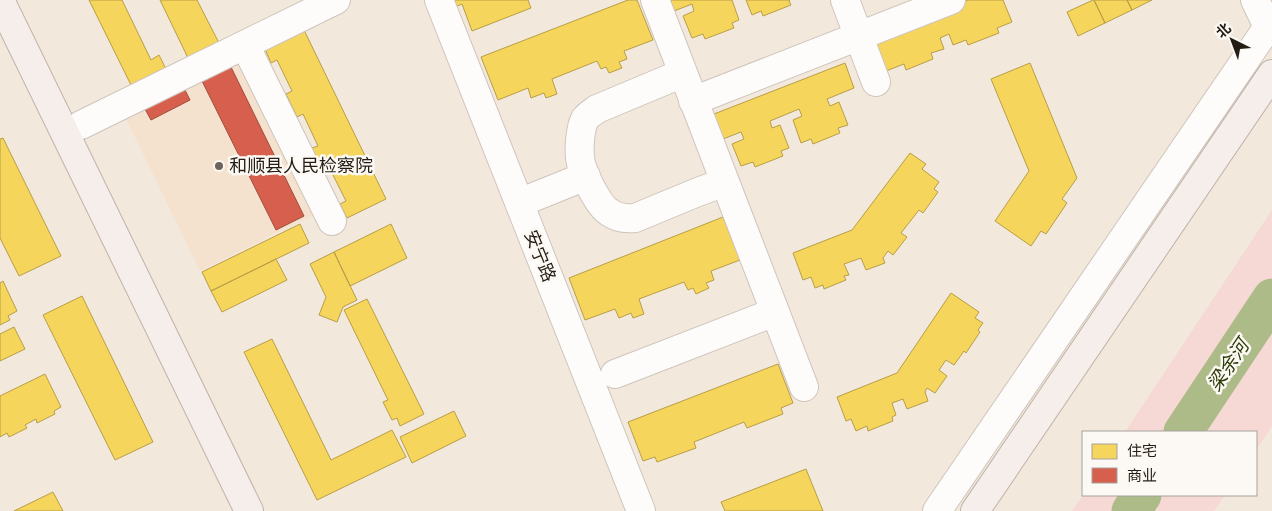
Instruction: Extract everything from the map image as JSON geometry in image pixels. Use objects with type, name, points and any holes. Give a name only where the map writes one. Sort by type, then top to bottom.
[{"type":"main road","points":[[0,0],[249,511]]},
{"type":"main road","points":[[20,0],[269,511]]},
{"type":"main road","points":[[975,511],[1272,74]]},
{"type":"street","points":[[81,125],[336,0]]},
{"type":"street","name":"安宁路","points":[[439,0],[641,511]]},
{"type":"street","points":[[655,0],[804,387]]},
{"type":"street","points":[[845,0],[876,82]]},
{"type":"street","points":[[693,101],[951,0]]},
{"type":"street","points":[[937,511],[1270,24],[1255,0]]},
{"type":"street","points":[[245,45],[332,221]]},
{"type":"street","points":[[683,73],[597,109],[586,119],[580,142],[580,160],[586,176],[598,201],[608,212],[628,219],[635,218],[725,182]]},
{"type":"street","points":[[519,203],[586,176]]},
{"type":"street","points":[[615,374],[775,312]]},
{"type":"shaded area","name":"和顺县人民检察院","points":[[237,62],[313,215],[200,271],[125,117]]},
{"type":"shaded area","points":[[1272,210],[1272,426],[1257,448],[1257,431],[1126,431]]},
{"type":"shaded area","points":[[1082,496],[1224,496],[1214,511],[1072,511]]},
{"type":"building: 住宅","points":[[89,0],[122,0],[151,60],[159,55],[166,69],[131,85]]},
{"type":"building: 住宅","points":[[160,0],[197,0],[219,43],[188,58]]},
{"type":"building: 住宅","points":[[452,0],[528,0],[531,8],[472,31],[462,4],[455,7]]},
{"type":"building: 住宅","points":[[628,0],[637,0],[653,40],[624,51],[627,59],[619,62],[622,68],[609,73],[606,67],[601,69],[597,61],[552,79],[557,94],[546,98],[544,93],[531,98],[528,88],[498,100],[481,57]]},
{"type":"building: 住宅","points":[[670,0],[732,0],[739,20],[732,23],[734,28],[705,39],[703,34],[692,38],[683,16],[694,11],[692,4],[674,11]]},
{"type":"building: 住宅","points":[[746,0],[790,0],[791,5],[763,16],[761,11],[752,15]]},
{"type":"building: 住宅","points":[[968,0],[1003,0],[1012,22],[997,28],[999,33],[968,45],[966,40],[953,45],[949,34],[940,38],[944,49],[931,53],[933,59],[906,70],[904,64],[886,71],[873,37]]},
{"type":"building: 住宅","points":[[1093,0],[1105,23],[1078,36],[1067,12]]},
{"type":"building: 住宅","points":[[1094,0],[1127,0],[1132,10],[1105,23]]},
{"type":"building: 住宅","points":[[1127,0],[1152,0],[1132,10]]},
{"type":"building: 住宅","points":[[304,30],[386,199],[347,218],[340,204],[346,201],[330,169],[324,173],[312,148],[318,146],[303,114],[297,117],[286,94],[292,91],[277,60],[271,63],[265,49]]},
{"type":"building: 住宅","points":[[845,63],[854,88],[827,99],[830,106],[839,102],[848,125],[838,128],[840,133],[813,144],[811,139],[801,143],[793,120],[802,116],[799,109],[770,121],[772,128],[780,125],[789,148],[781,151],[783,156],[755,167],[753,162],[741,166],[732,144],[744,139],[741,132],[723,139],[714,114]]},
{"type":"building: 住宅","points":[[1030,63],[1077,178],[1062,199],[1067,203],[1046,234],[1041,231],[1031,246],[995,221],[1029,171],[991,79]]},
{"type":"building: 住宅","points":[[3,138],[61,256],[19,276],[0,238],[0,139]]},
{"type":"building: 住宅","points":[[910,153],[926,164],[922,169],[939,182],[934,189],[938,192],[923,213],[919,210],[901,233],[907,237],[893,255],[888,251],[883,258],[885,263],[866,270],[861,258],[844,264],[849,275],[844,276],[846,280],[824,289],[823,285],[815,288],[811,277],[803,280],[793,253],[852,230]]},
{"type":"building: 住宅","points":[[723,217],[740,260],[711,271],[714,280],[706,283],[709,288],[696,294],[693,288],[688,290],[684,282],[639,299],[644,314],[633,318],[631,313],[619,318],[615,309],[585,320],[569,278]]},
{"type":"building: 住宅","points":[[300,224],[309,243],[211,291],[202,272]]},
{"type":"building: 住宅","points":[[391,224],[407,258],[350,286],[334,252]]},
{"type":"building: 住宅","points":[[334,252],[357,300],[343,307],[337,322],[319,315],[326,297],[310,264]]},
{"type":"building: 住宅","points":[[276,259],[287,280],[222,312],[211,291]]},
{"type":"building: 住宅","points":[[3,281],[17,311],[8,316],[10,320],[0,325],[0,283]]},
{"type":"building: 住宅","points":[[951,293],[979,312],[975,318],[983,323],[978,330],[980,332],[966,353],[964,351],[954,365],[946,360],[939,370],[947,376],[935,393],[927,388],[925,392],[928,401],[907,409],[903,399],[892,403],[896,415],[892,417],[893,421],[868,431],[867,426],[856,431],[851,419],[846,421],[837,397],[897,373]]},
{"type":"building: 住宅","points":[[82,296],[153,442],[115,460],[43,315]]},
{"type":"building: 住宅","points":[[367,299],[424,414],[400,426],[397,418],[392,420],[383,402],[388,400],[344,310]]},
{"type":"building: 住宅","points":[[14,327],[25,349],[0,361],[0,334]]},
{"type":"building: 住宅","points":[[272,339],[331,460],[392,430],[406,457],[317,500],[244,352]]},
{"type":"building: 住宅","points":[[778,364],[793,403],[781,408],[783,414],[747,428],[744,422],[694,442],[696,448],[657,462],[655,457],[643,461],[628,422]]},
{"type":"building: 住宅","points":[[45,374],[61,407],[54,411],[55,414],[37,423],[36,419],[25,425],[27,428],[9,437],[7,433],[0,437],[0,396]]},
{"type":"building: 住宅","points":[[454,411],[466,436],[412,463],[400,437]]},
{"type":"building: 住宅","points":[[806,469],[823,511],[725,511],[721,502]]},
{"type":"building: 住宅","points":[[53,492],[63,511],[14,511]]},
{"type":"building: 商业","points":[[231,67],[304,216],[276,230],[202,81]]},
{"type":"building: 商业","points":[[185,90],[190,100],[151,120],[145,109]]},
{"type":"waterway","name":"梁余河","points":[[1184,431],[1272,298]]},
{"type":"waterway","name":"梁余河","points":[[1131,511],[1141,496]]},
{"type":"place","name":"和顺县人民检察院","points":[[219,166]]}]
